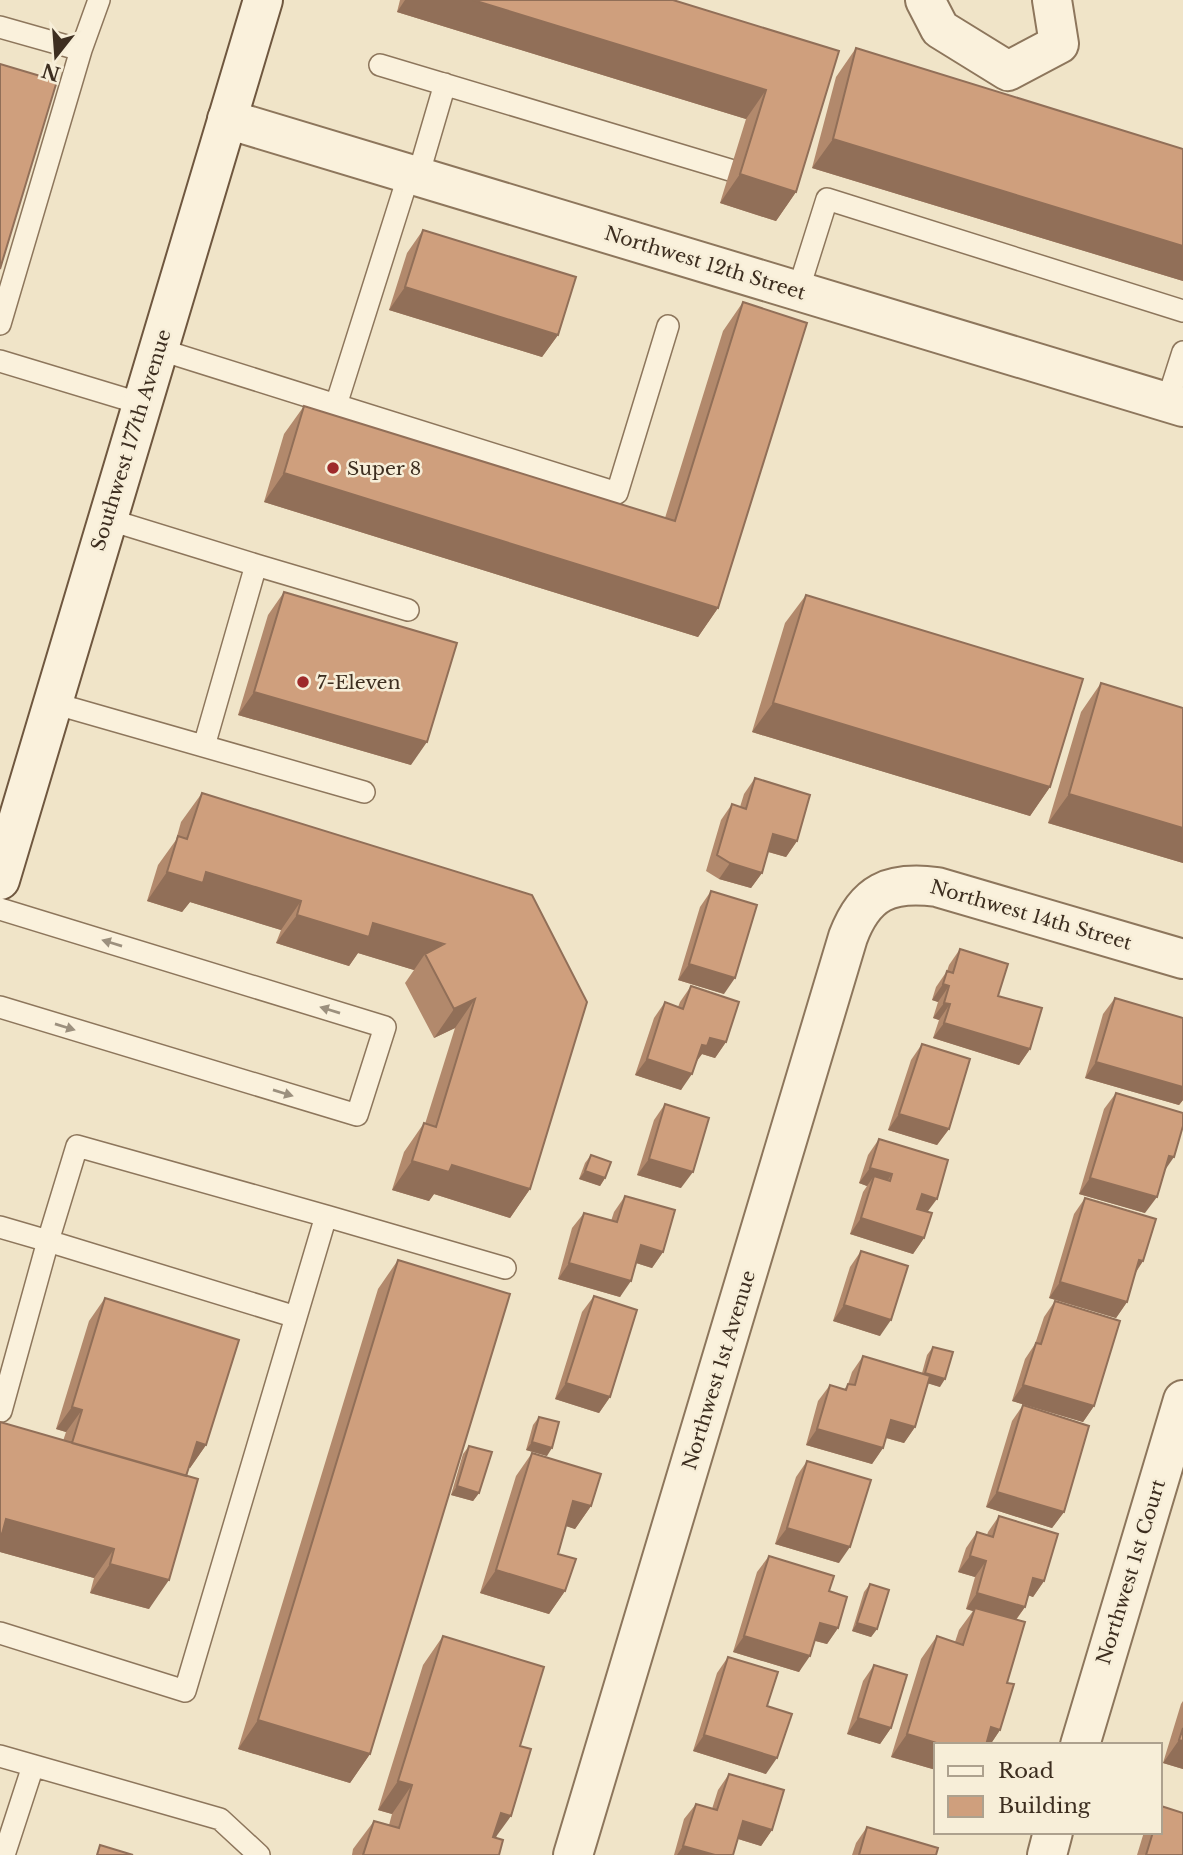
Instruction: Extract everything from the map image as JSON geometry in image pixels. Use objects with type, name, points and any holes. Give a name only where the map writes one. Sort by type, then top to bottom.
[{"type":"street","name":"Southwest 177th Avenue","points":[[0,880],[263,0]]},
{"type":"street","points":[[925,0],[940,29],[1008,71],[1059,44],[1052,0]]},
{"type":"street","name":"Northwest 12th Street","points":[[227,119],[1175,404]]},
{"type":"street","name":"Northwest 14th Street","points":[[878,893],[899,886],[918,885],[956,891],[1183,959]]},
{"type":"street","name":"Northwest 1st Avenue","points":[[573,1855],[848,937],[864,905],[878,893]]},
{"type":"street","name":"Northwest 1st Court","points":[[1081,1743],[1183,1400]]},
{"type":"street","points":[[1047,1855],[1052,1834]]},
{"type":"lane","points":[[0,324],[81,50],[99,0]]},
{"type":"lane","points":[[0,27],[81,50]]},
{"type":"lane","points":[[380,65],[730,170]]},
{"type":"lane","points":[[336,405],[445,84]]},
{"type":"lane","points":[[798,291],[827,199],[1183,311]]},
{"type":"lane","points":[[158,349],[617,493],[668,326]]},
{"type":"lane","points":[[1175,404],[1183,352]]},
{"type":"lane","points":[[0,361],[142,404]]},
{"type":"lane","points":[[107,519],[408,610]]},
{"type":"lane","points":[[204,746],[256,565]]},
{"type":"lane","points":[[53,703],[364,792]]},
{"type":"lane","points":[[0,909],[384,1027],[357,1115],[0,1007]]},
{"type":"lane","points":[[1,1411],[77,1146],[505,1268]]},
{"type":"lane","points":[[0,1633],[185,1691],[326,1216]]},
{"type":"lane","points":[[0,1227],[296,1317]]},
{"type":"lane","points":[[0,1756],[220,1819],[259,1855]]},
{"type":"lane","points":[[4,1855],[33,1766]]},
{"type":"building","points":[[473,0],[673,0],[839,51],[796,192],[740,174],[766,90]]},
{"type":"building","points":[[856,48],[1183,149],[1183,246],[833,139]]},
{"type":"building","points":[[0,64],[57,81],[0,269]]},
{"type":"building","points":[[423,230],[576,277],[558,335],[405,287]]},
{"type":"building","name":"Super 8","points":[[743,302],[807,323],[718,608],[284,473],[304,406],[675,521]]},
{"type":"building","points":[[284,592],[457,643],[427,742],[254,692]]},
{"type":"building","points":[[806,595],[1083,679],[1050,787],[773,703]]},
{"type":"building","points":[[1101,683],[1183,708],[1183,828],[1069,794]]},
{"type":"building","points":[[755,778],[810,795],[797,841],[773,834],[762,873],[730,863],[717,855],[732,804],[746,809]]},
{"type":"building","points":[[202,793],[532,895],[587,1002],[530,1189],[452,1165],[449,1172],[412,1161],[424,1123],[436,1127],[475,999],[454,1009],[425,954],[444,944],[373,923],[369,937],[297,915],[301,901],[206,872],[203,883],[167,872],[178,836],[187,839]]},
{"type":"building","points":[[711,891],[757,905],[735,978],[689,964]]},
{"type":"building","points":[[960,949],[1008,964],[998,996],[1042,1008],[1030,1049],[944,1023],[950,1004],[944,1003],[949,986],[943,984],[947,971],[953,973]]},
{"type":"building","points":[[691,986],[739,1002],[726,1042],[710,1038],[707,1046],[702,1045],[692,1074],[647,1059],[665,1002],[683,1009]]},
{"type":"building","points":[[1115,998],[1183,1018],[1183,1087],[1096,1062]]},
{"type":"building","points":[[922,1044],[970,1059],[949,1129],[899,1114]]},
{"type":"building","points":[[1116,1093],[1183,1113],[1183,1126],[1174,1157],[1169,1156],[1157,1197],[1090,1178]]},
{"type":"building","points":[[665,1104],[709,1118],[693,1172],[649,1159]]},
{"type":"building","points":[[879,1139],[948,1160],[937,1199],[922,1194],[917,1209],[932,1213],[924,1238],[861,1218],[874,1176],[890,1181],[892,1174],[870,1168]]},
{"type":"building","points":[[591,1155],[611,1162],[605,1178],[585,1171]]},
{"type":"building","points":[[625,1196],[675,1210],[663,1252],[641,1245],[631,1281],[569,1263],[584,1213],[617,1222]]},
{"type":"building","points":[[1085,1198],[1156,1219],[1143,1261],[1139,1260],[1127,1302],[1060,1282]]},
{"type":"building","points":[[861,1251],[908,1266],[891,1320],[844,1305]]},
{"type":"building","points":[[398,1260],[510,1294],[370,1754],[258,1720]]},
{"type":"building","points":[[594,1296],[637,1310],[610,1397],[566,1383]]},
{"type":"building","points":[[105,1298],[239,1340],[206,1445],[197,1442],[186,1476],[72,1443],[82,1410],[72,1407]]},
{"type":"building","points":[[1055,1301],[1120,1321],[1094,1406],[1023,1385],[1036,1343],[1041,1344]]},
{"type":"building","points":[[933,1347],[953,1352],[945,1379],[925,1373]]},
{"type":"building","points":[[863,1356],[930,1376],[915,1427],[891,1420],[883,1448],[817,1429],[830,1385],[846,1390],[848,1384],[855,1385]]},
{"type":"building","points":[[1023,1405],[1089,1426],[1064,1512],[997,1492]]},
{"type":"building","points":[[539,1417],[559,1422],[552,1448],[532,1442]]},
{"type":"building","points":[[0,1422],[198,1479],[169,1580],[110,1564],[114,1549],[6,1519],[2,1534],[0,1533]]},
{"type":"building","points":[[469,1446],[492,1452],[479,1493],[457,1486]]},
{"type":"building","points":[[532,1453],[601,1474],[591,1506],[573,1501],[558,1554],[576,1559],[565,1591],[496,1570]]},
{"type":"building","points":[[807,1461],[871,1480],[850,1547],[787,1528]]},
{"type":"building","points":[[999,1516],[1058,1534],[1044,1581],[1033,1578],[1025,1607],[977,1593],[986,1561],[970,1556],[977,1532],[993,1537]]},
{"type":"building","points":[[769,1556],[834,1576],[829,1591],[847,1597],[838,1628],[820,1623],[810,1656],[744,1636]]},
{"type":"building","points":[[870,1584],[889,1590],[877,1629],[857,1623]]},
{"type":"building","points":[[975,1608],[1025,1622],[1007,1683],[1014,1684],[1000,1730],[991,1727],[987,1743],[936,1743],[907,1734],[937,1636],[963,1645]]},
{"type":"building","points":[[443,1636],[544,1667],[520,1746],[531,1749],[511,1816],[501,1813],[493,1837],[503,1840],[499,1855],[363,1855],[374,1821],[399,1828],[412,1785],[398,1781]]},
{"type":"building","points":[[728,1657],[778,1672],[767,1706],[792,1714],[777,1758],[704,1735]]},
{"type":"building","points":[[874,1665],[907,1675],[891,1728],[858,1718]]},
{"type":"building","points":[[729,1774],[784,1790],[772,1830],[743,1821],[733,1855],[715,1855],[683,1846],[696,1804],[717,1810]]},
{"type":"building","points":[[1162,1806],[1183,1813],[1183,1855],[1146,1855],[1152,1834],[1162,1834]]},
{"type":"building","points":[[867,1827],[938,1848],[936,1855],[859,1855]]},
{"type":"building","points":[[100,1845],[133,1855],[97,1855]]},
{"type":"place","name":"Super 8","points":[[333,468]]},
{"type":"place","name":"7-Eleven","points":[[303,682]]}]
